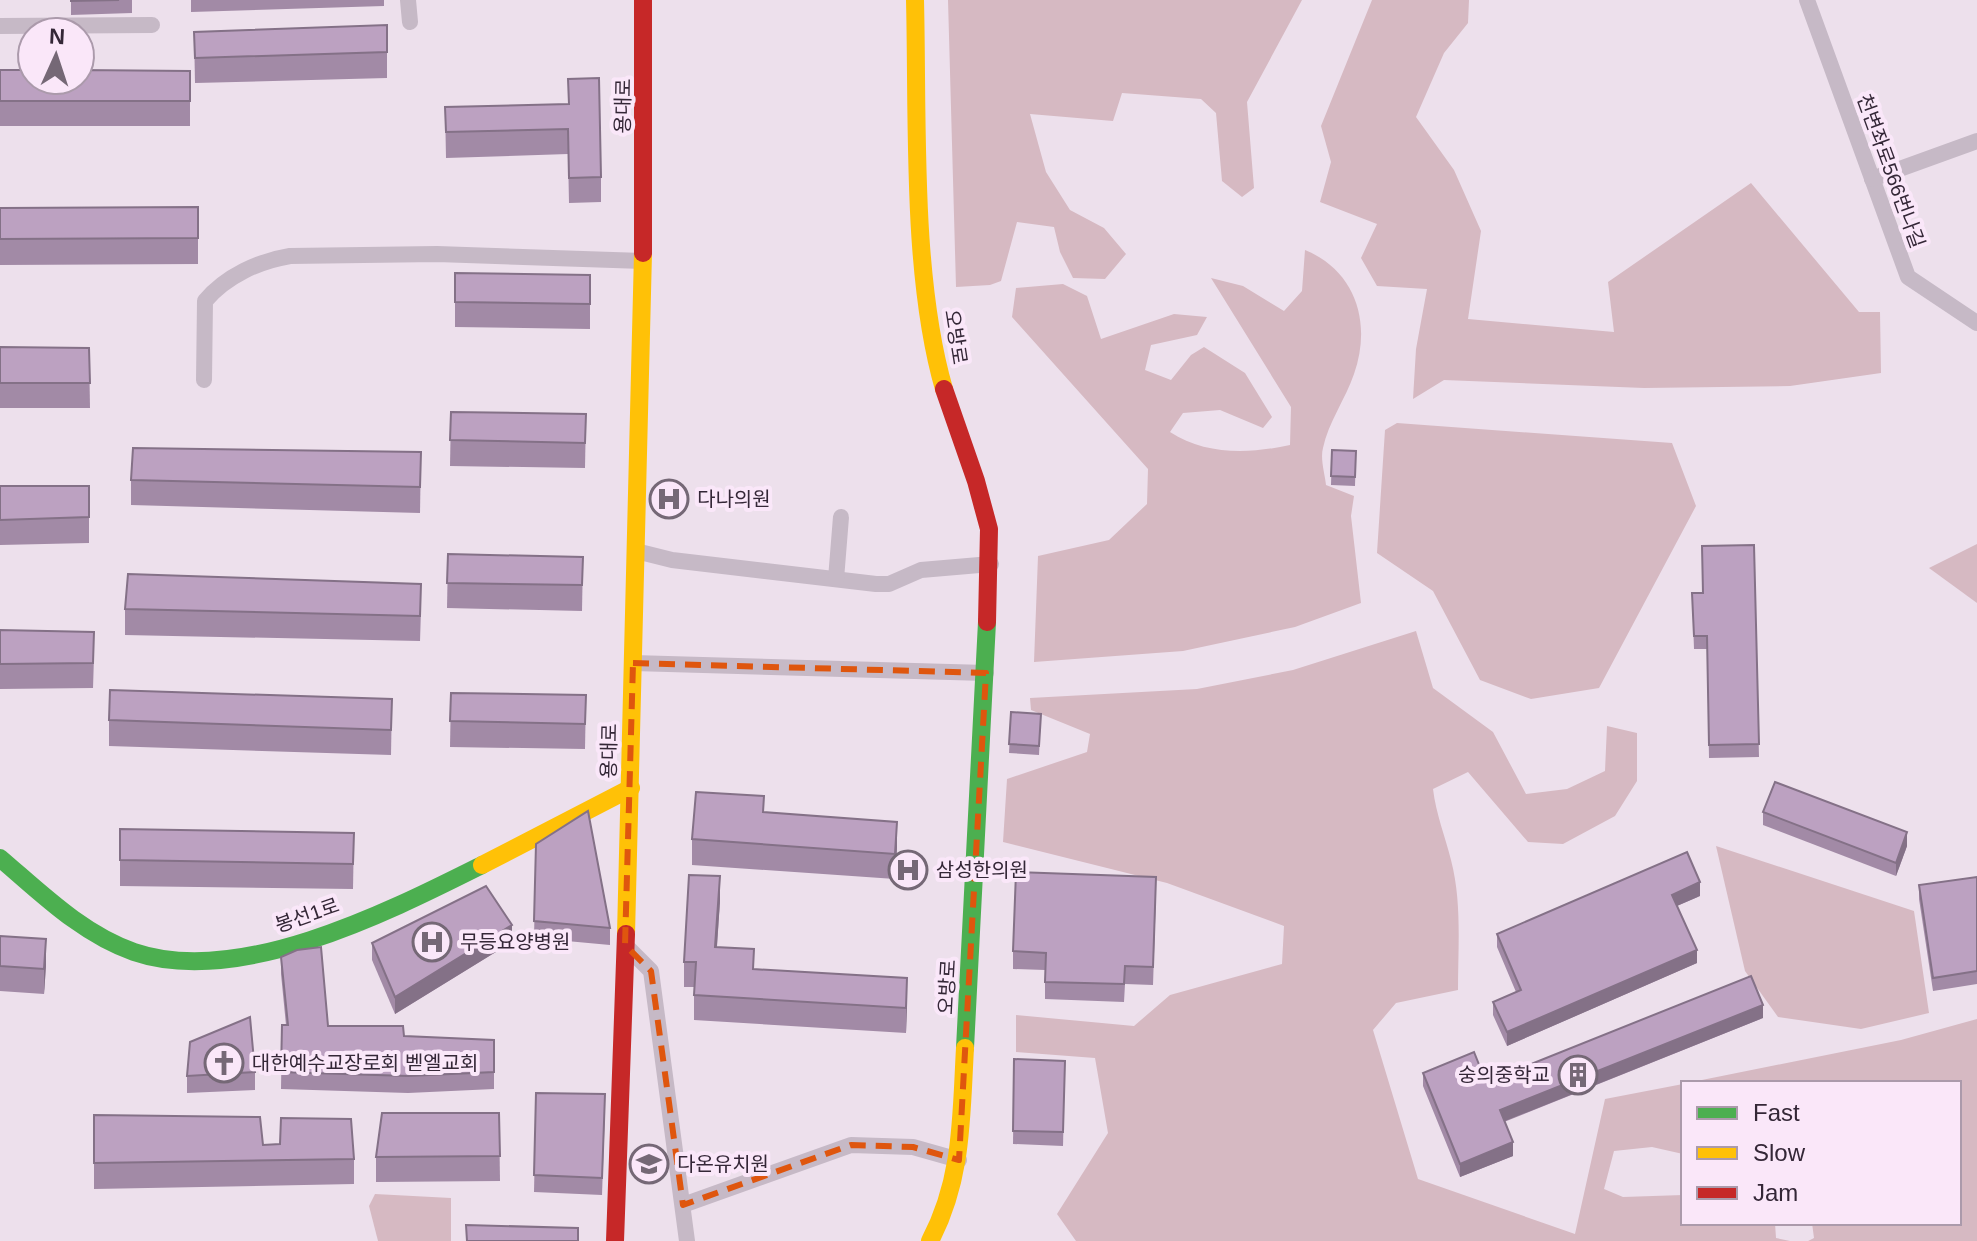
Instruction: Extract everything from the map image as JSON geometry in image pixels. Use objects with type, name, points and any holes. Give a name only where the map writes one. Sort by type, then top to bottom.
[{"type":"street","points":[[408,0],[410,22]]},
{"type":"street","name":"용대로","points":[[615,1241],[631,788],[643,261],[643,0]]},
{"type":"street","name":"오방로","points":[[915,0],[926,280],[946,402],[985,510],[991,536],[959,1160],[943,1216],[930,1241]]},
{"type":"street","name":"천변좌로566번나길","points":[[1807,0],[1908,277],[1977,323]]},
{"type":"street","points":[[0,26],[152,25]]},
{"type":"street","points":[[1872,179],[1977,141]]},
{"type":"street","points":[[204,380],[205,301],[251,267],[269,259],[437,254],[643,261]]},
{"type":"street","points":[[836,579],[841,517]]},
{"type":"street","points":[[636,551],[672,560],[889,584],[921,570],[991,564]]},
{"type":"street","points":[[633,663],[986,673]]},
{"type":"street","name":"봉선1로","points":[[0,858],[85,929],[154,957],[202,962],[271,950],[338,929],[631,788]]},
{"type":"street","points":[[625,945],[651,971],[687,1241]]},
{"type":"street","points":[[683,1205],[851,1145],[913,1147],[959,1160]]},
{"type":"highlighted area","points":[[633,663],[986,673],[959,1160],[913,1147],[851,1145],[683,1205],[651,971],[625,945]]},
{"type":"shaded area","points":[[948,0],[1302,0],[1247,102],[1254,188],[1242,197],[1222,181],[1216,113],[1201,99],[1122,93],[1113,121],[1030,114],[1046,172],[1070,210],[1104,228],[1126,254],[1105,279],[1073,278],[1060,252],[1054,227],[1017,222],[1001,281],[990,285],[956,287]]},
{"type":"shaded area","points":[[1372,0],[1469,0],[1468,23],[1444,53],[1416,117],[1454,170],[1481,231],[1468,319],[1614,332],[1608,282],[1751,183],[1859,312],[1880,312],[1881,373],[1790,386],[1644,388],[1444,380],[1413,399],[1416,349],[1427,289],[1377,286],[1361,258],[1377,224],[1320,202],[1331,162],[1321,126]]},
{"type":"shaded area","points":[[1305,250],[1337,271],[1348,285],[1360,318],[1359,355],[1354,374],[1329,429],[1322,457],[1326,485],[1354,496],[1351,516],[1361,603],[1295,627],[1183,651],[1034,662],[1038,556],[1109,540],[1147,504],[1148,469],[1012,317],[1016,288],[1063,284],[1087,296],[1101,339],[1174,314],[1207,317],[1197,335],[1151,345],[1145,370],[1171,380],[1191,355],[1204,347],[1245,373],[1272,417],[1263,428],[1220,410],[1183,413],[1170,432],[1213,449],[1243,451],[1275,448],[1290,445],[1291,407],[1211,278],[1243,286],[1284,311],[1302,291]]},
{"type":"shaded area","points":[[1397,423],[1672,443],[1696,506],[1599,688],[1531,699],[1480,680],[1433,591],[1377,553],[1385,430]]},
{"type":"shaded area","points":[[1977,544],[1977,603],[1929,568]]},
{"type":"shaded area","points":[[1416,631],[1433,688],[1493,732],[1526,794],[1567,789],[1605,771],[1607,726],[1637,733],[1637,781],[1615,816],[1563,844],[1528,842],[1468,772],[1433,789],[1457,892],[1458,990],[1396,1003],[1373,1030],[1418,1179],[1575,1234],[1605,1099],[1681,1084],[1681,1154],[1652,1147],[1614,1151],[1604,1189],[1623,1197],[1681,1195],[1681,1225],[1775,1225],[1776,1238],[1790,1241],[1076,1241],[1057,1214],[1108,1133],[1095,1058],[1016,1052],[1016,1015],[1134,1026],[1170,995],[1282,964],[1284,926],[1167,883],[1003,842],[1007,779],[1087,752],[1090,734],[1031,710],[1030,698],[1197,689],[1293,670]]},
{"type":"shaded area","points":[[1716,846],[1914,911],[1929,1013],[1861,1029],[1778,1017],[1745,971]]},
{"type":"shaded area","points":[[1977,1019],[1977,1241],[1808,1241],[1814,1238],[1812,1225],[1961,1225],[1961,1081],[1697,1081],[1901,1040]]},
{"type":"shaded area","points":[[375,1194],[451,1198],[451,1241],[378,1241],[369,1206]]},
{"type":"building","points":[[387,25],[387,52],[195,58],[194,32]]},
{"type":"building","points":[[0,70],[16,70],[16,96],[96,96],[96,70],[190,71],[190,101],[0,101]]},
{"type":"building","points":[[599,78],[601,177],[569,178],[568,129],[446,132],[445,107],[569,104],[568,79]]},
{"type":"building","points":[[198,207],[198,238],[0,239],[0,208]]},
{"type":"building","points":[[455,273],[590,275],[590,304],[455,302]]},
{"type":"building","points":[[0,347],[89,348],[90,383],[0,383]]},
{"type":"building","points":[[451,412],[586,414],[585,443],[450,440]]},
{"type":"building","points":[[133,448],[421,452],[420,487],[131,480]]},
{"type":"building","points":[[1332,450],[1356,451],[1355,477],[1331,476]]},
{"type":"building","points":[[0,486],[89,486],[89,517],[0,520]]},
{"type":"building","points":[[1754,545],[1759,744],[1709,745],[1707,636],[1694,636],[1692,593],[1703,593],[1702,546]]},
{"type":"building","points":[[448,554],[583,557],[582,585],[447,583]]},
{"type":"building","points":[[128,574],[421,584],[420,616],[125,609]]},
{"type":"building","points":[[0,630],[94,632],[93,663],[0,664]]},
{"type":"building","points":[[110,690],[392,699],[391,730],[109,720]]},
{"type":"building","points":[[451,693],[586,695],[585,724],[450,721]]},
{"type":"building","points":[[1011,712],[1041,714],[1039,746],[1009,744]]},
{"type":"building","points":[[1775,782],[1907,832],[1896,863],[1763,812]]},
{"type":"building","points":[[696,792],[764,796],[763,812],[897,822],[895,854],[692,839]]},
{"type":"building","points":[[588,811],[610,928],[534,921],[536,844]]},
{"type":"building","points":[[120,829],[354,833],[353,864],[120,860]]},
{"type":"building","points":[[1687,852],[1700,882],[1672,895],[1697,950],[1507,1032],[1493,1002],[1521,990],[1497,934]]},
{"type":"building","points":[[1016,872],[1156,877],[1153,967],[1125,966],[1124,984],[1045,982],[1046,953],[1013,951]]},
{"type":"building","points":[[689,875],[720,876],[715,947],[754,949],[753,969],[907,978],[906,1008],[694,995],[696,962],[684,962]]},
{"type":"building","points":[[1977,877],[1977,971],[1933,978],[1919,885]]},
{"type":"building","points":[[486,886],[512,925],[395,997],[372,943]]},
{"type":"building","points":[[0,936],[46,939],[44,969],[0,966]]},
{"type":"building","points":[[321,947],[328,1026],[403,1026],[404,1036],[494,1040],[494,1072],[408,1076],[281,1072],[282,1025],[288,1025],[281,957],[297,950]]},
{"type":"building","name":"숭의중학교","points":[[1751,976],[1763,1005],[1500,1110],[1513,1142],[1460,1164],[1423,1073],[1474,1052],[1486,1082]]},
{"type":"building","points":[[250,1017],[255,1072],[187,1076],[190,1042]]},
{"type":"building","points":[[1014,1059],[1065,1061],[1063,1132],[1013,1131]]},
{"type":"building","points":[[536,1093],[605,1094],[602,1178],[534,1175]]},
{"type":"building","points":[[382,1113],[499,1113],[500,1156],[376,1157]]},
{"type":"building","points":[[94,1115],[260,1117],[263,1145],[280,1144],[281,1118],[351,1119],[354,1159],[94,1163]]},
{"type":"building","points":[[466,1225],[578,1228],[578,1241],[467,1241]]},
{"type":"traffic: fast","points":[[965,1048],[987,622]]},
{"type":"traffic: fast","points":[[0,858],[97,935],[134,952],[175,960],[220,960],[313,939],[404,903],[482,865]]},
{"type":"traffic: slow","points":[[915,0],[921,247],[933,344],[944,389]]},
{"type":"traffic: slow","points":[[626,934],[643,253]]},
{"type":"traffic: slow","points":[[482,865],[631,788]]},
{"type":"traffic: slow","points":[[930,1241],[941,1217],[955,1170],[965,1048]]},
{"type":"traffic: jam","points":[[643,0],[643,253]]},
{"type":"traffic: jam","points":[[944,389],[989,529],[987,622]]},
{"type":"traffic: jam","points":[[615,1241],[626,934]]},
{"type":"place","name":"다나의원","points":[[669,499]]},
{"type":"place","name":"삼성한의원","points":[[908,870]]},
{"type":"place","name":"무등요양병원","points":[[432,942]]},
{"type":"place","name":"대한예수교장로회 벧엘교회","points":[[224,1063]]},
{"type":"place","name":"숭의중학교","points":[[1578,1075]]},
{"type":"place","name":"다온유치원","points":[[649,1164]]}]
